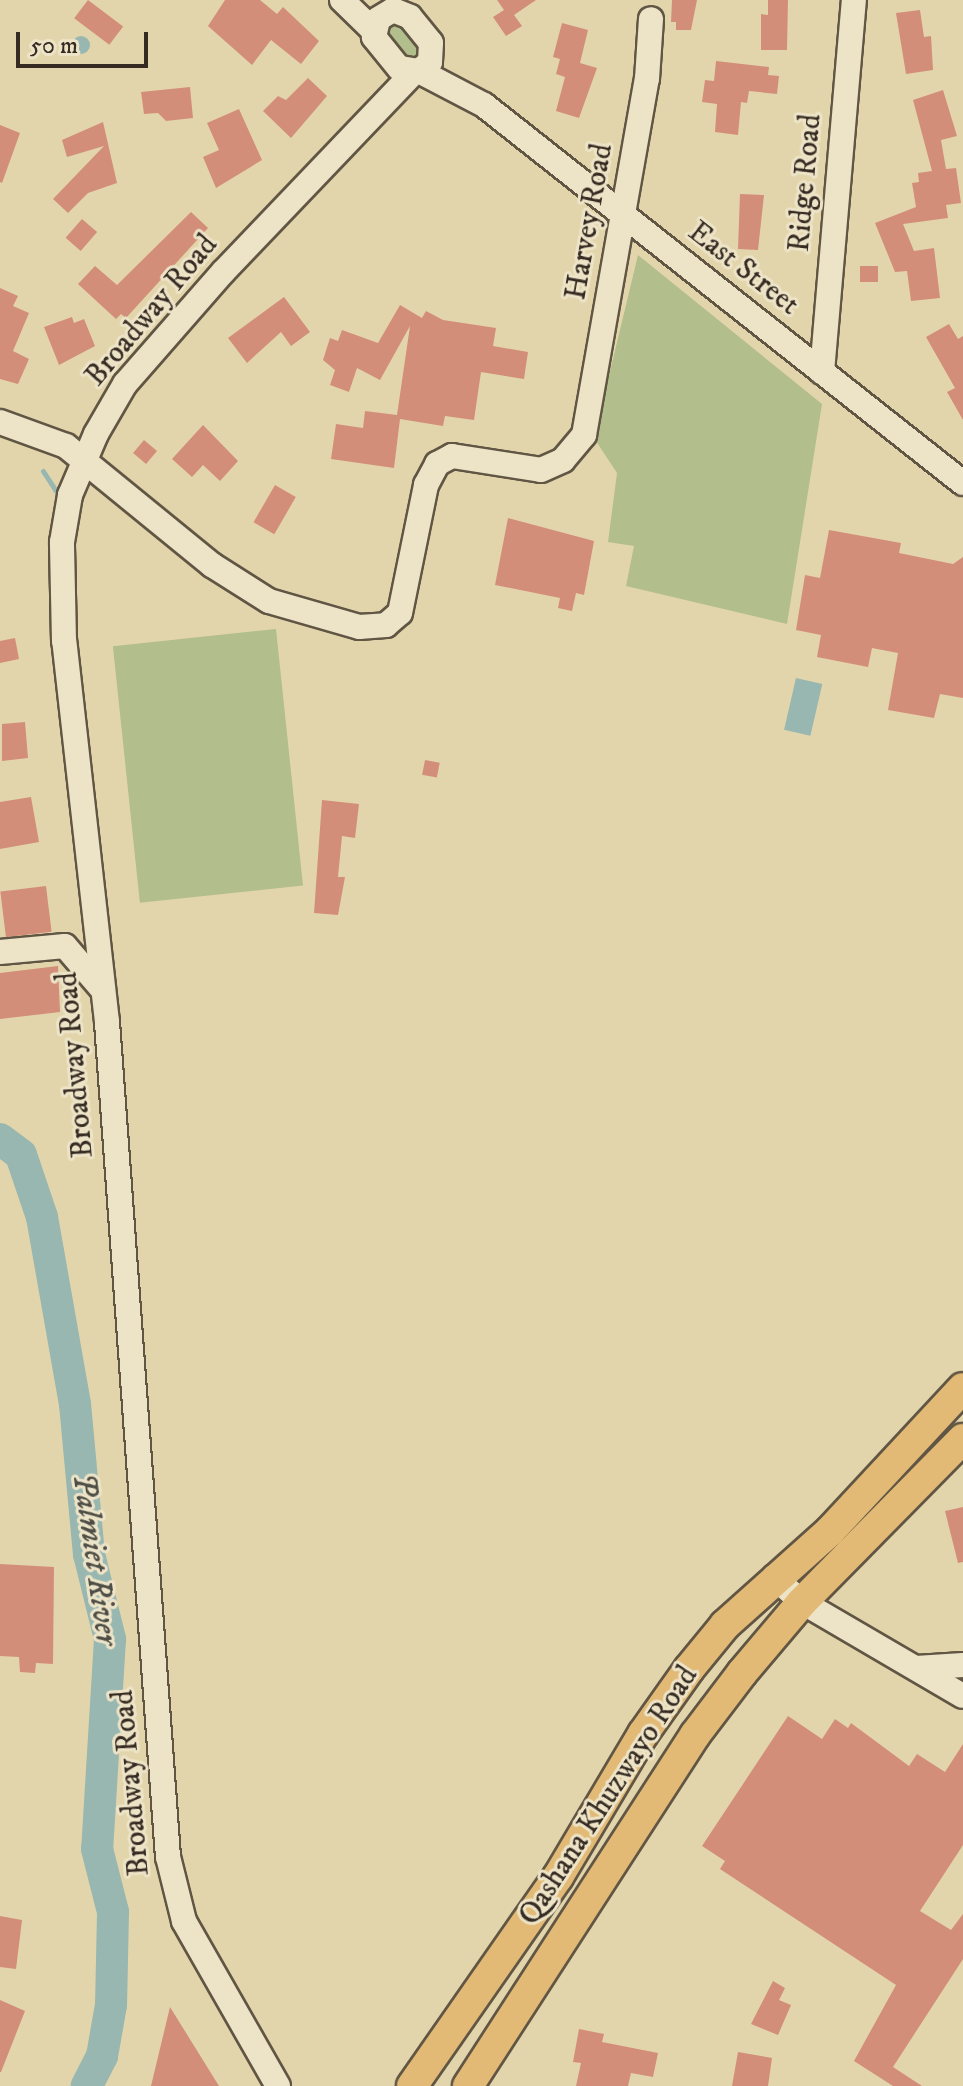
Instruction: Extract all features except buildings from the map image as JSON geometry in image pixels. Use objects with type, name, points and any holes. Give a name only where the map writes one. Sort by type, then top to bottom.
[{"type":"main road","name":"Qashana Khuzwayo Road","points":[[412,2086],[558,1877],[668,1695],[725,1625],[774,1577],[830,1531],[963,1388]]},
{"type":"main road","name":"Qashana Khuzwayo Road","points":[[468,2086],[695,1735],[802,1602],[963,1439]]},
{"type":"street","points":[[342,0],[392,11]]},
{"type":"street","points":[[356,0],[392,11]]},
{"type":"street","name":"Ridge Road","points":[[822,372],[854,0]]},
{"type":"street","points":[[385,53],[392,11]]},
{"type":"street","name":"East Street","points":[[392,11],[418,25],[433,49],[484,105],[963,483]]},
{"type":"street","name":"Harvey Road","points":[[84,460],[241,586],[293,611],[374,629],[400,613],[426,485],[437,464],[452,456],[541,470],[563,460],[584,435],[647,79],[651,19]]},
{"type":"street","name":"Broadway Road","points":[[278,2086],[184,1921],[168,1857],[102,989],[64,626],[64,521],[84,460],[125,384],[145,359],[416,72],[430,62],[433,49]]},
{"type":"street","name":"East Street","points":[[385,53],[399,68],[416,72],[484,105]]},
{"type":"street","name":"Broadway Road","points":[[369,122],[384,86],[385,53]]},
{"type":"street","points":[[0,422],[39,433],[84,460]]},
{"type":"street","points":[[0,952],[65,946],[102,989]]},
{"type":"street","points":[[774,1577],[802,1602],[963,1696]]},
{"type":"street","points":[[916,1668],[963,1665]]},
{"type":"green space","points":[[400,19],[425,53],[410,67],[380,29]]},
{"type":"green space","points":[[638,255],[822,404],[787,624],[626,586],[634,546],[608,542],[617,473],[594,438]]},
{"type":"green space","points":[[276,629],[303,886],[140,903],[113,646]]},
{"type":"water","points":[[77,36],[85,36],[90,45],[88,52],[77,54],[72,49],[72,41]]},
{"type":"water","points":[[796,678],[822,684],[810,736],[784,730]]},
{"type":"waterway","points":[[43,471],[59,496]]},
{"type":"waterway","name":"Palmiet River","points":[[0,1139],[21,1155],[42,1217],[75,1404],[89,1554],[110,1639],[97,1849],[113,1912],[111,2005],[102,2056],[87,2086]]}]
